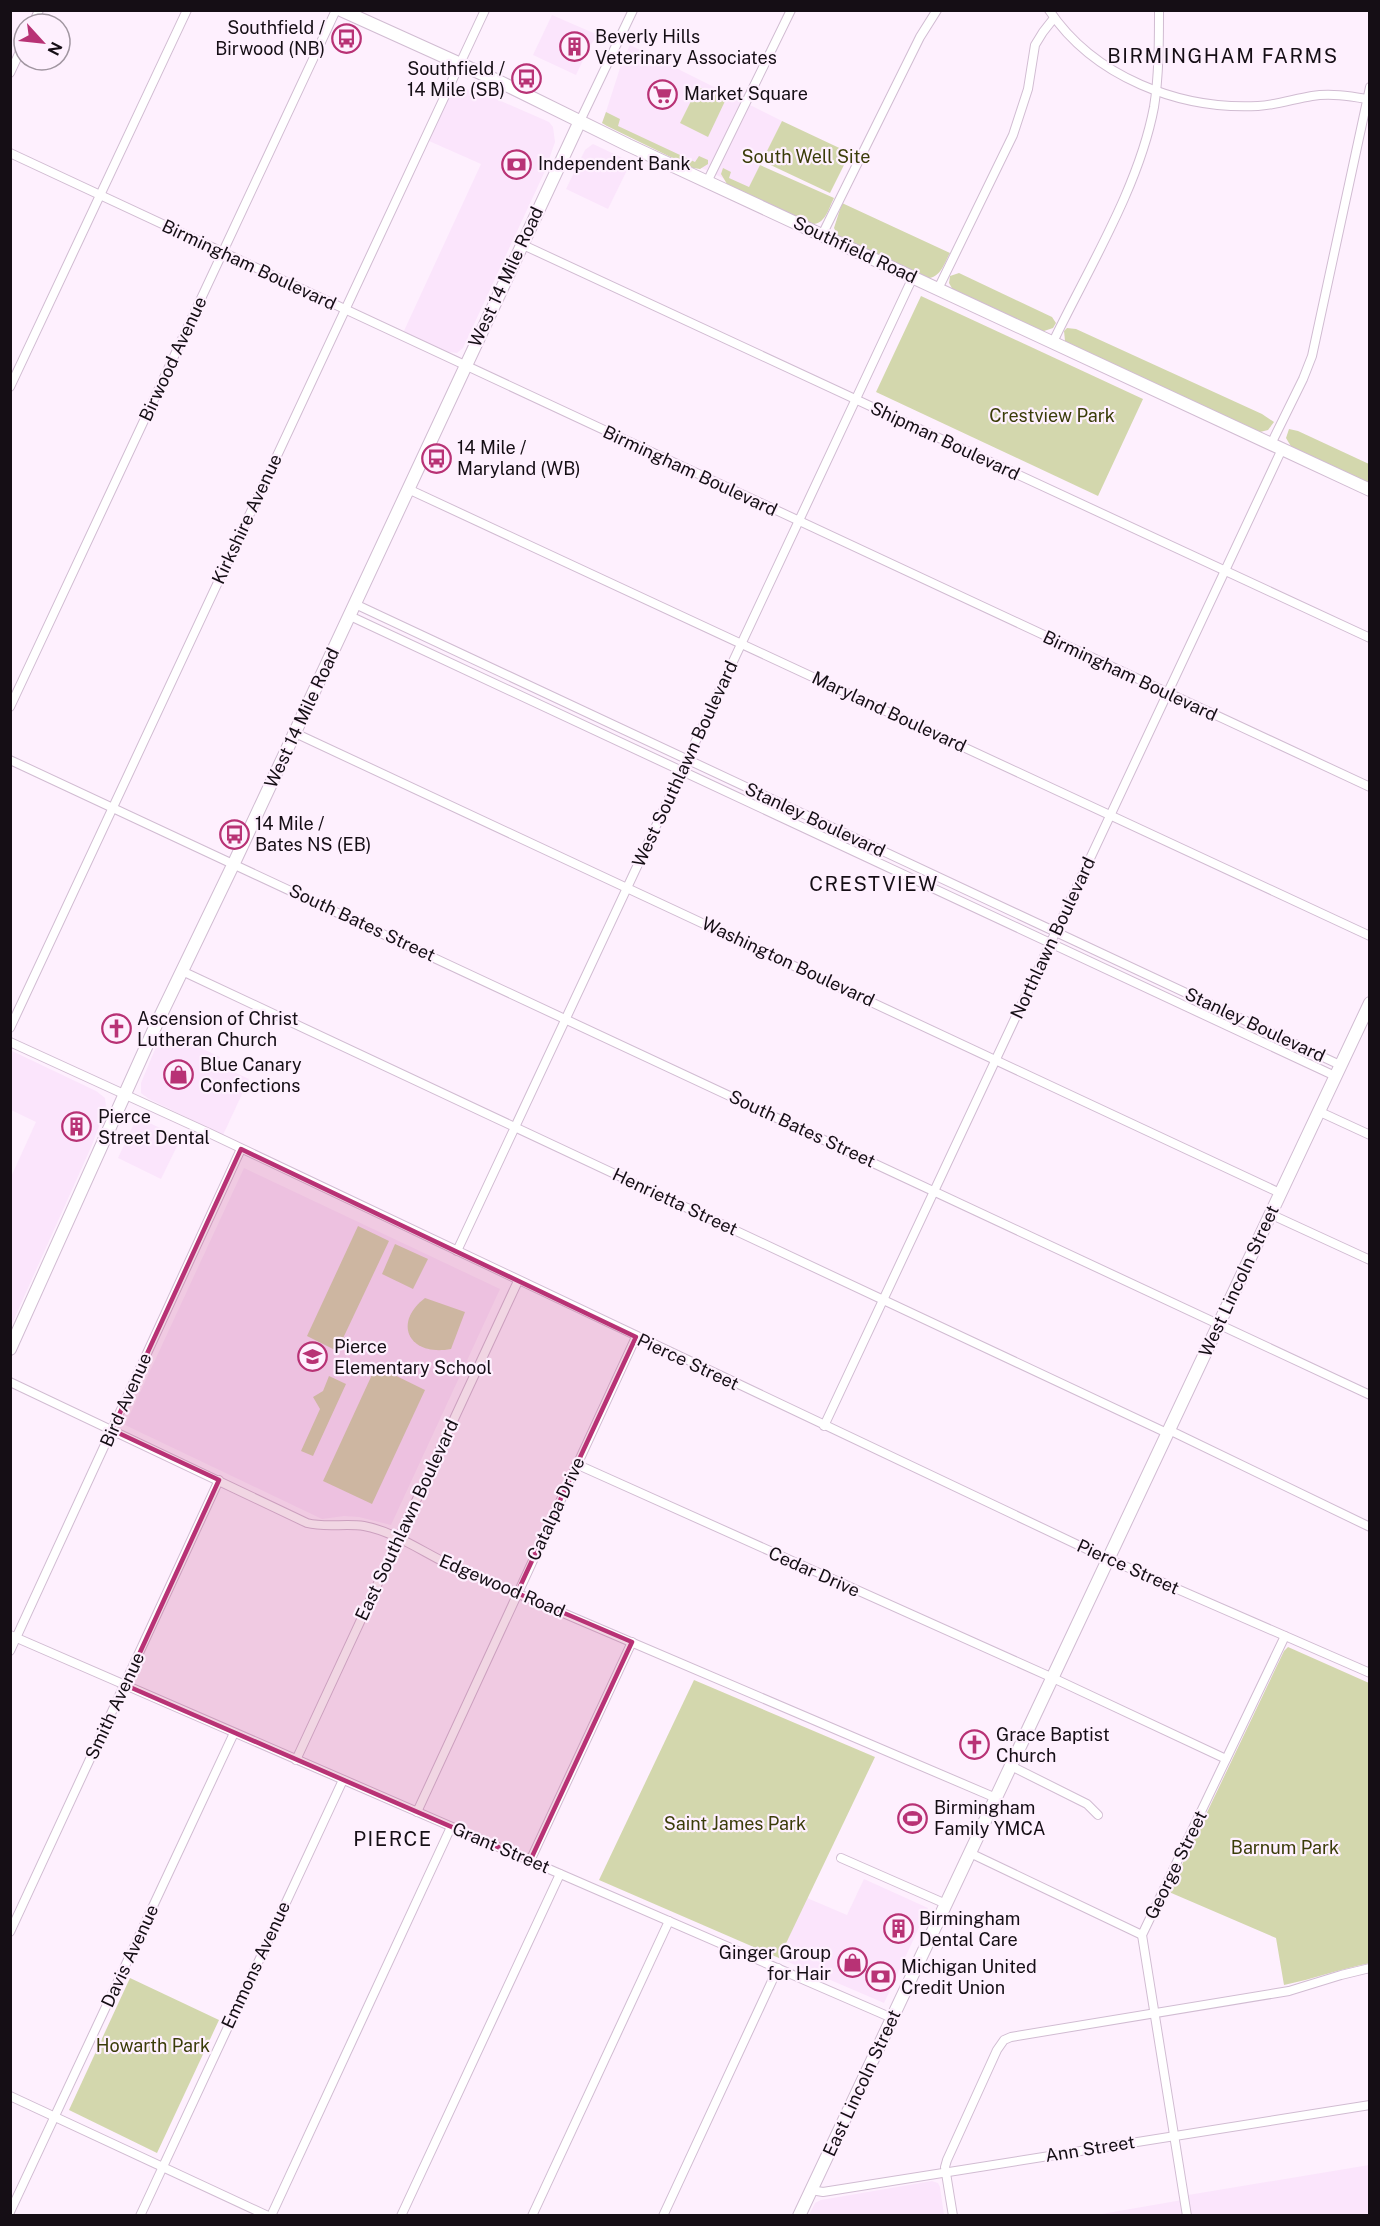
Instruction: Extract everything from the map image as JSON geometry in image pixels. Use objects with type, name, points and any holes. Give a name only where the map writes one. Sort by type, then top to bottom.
[{"type":"main road","name":"Southfield Road","points":[[341,10],[1370,490]]},
{"type":"main road","name":"West 14 Mile Road","points":[[10,1349],[124,1095],[580,121]]},
{"type":"main road","name":"West Lincoln Street","points":[[1108,1559],[1370,1003]]},
{"type":"main road","name":"East Lincoln Street","points":[[799,2216],[1108,1559]]},
{"type":"street","points":[[10,387],[187,10]]},
{"type":"street","name":"Birwood Avenue","points":[[10,708],[336,10]]},
{"type":"street","name":"Kirkshire Avenue","points":[[10,1028],[486,10]]},
{"type":"street","points":[[580,121],[633,10]]},
{"type":"street","points":[[707,182],[791,10]]},
{"type":"street","points":[[822,235],[920,37],[937,10]]},
{"type":"street","points":[[1053,342],[1137,166],[1150,123],[1155,91],[1159,10]]},
{"type":"street","points":[[938,289],[1013,135],[1028,89],[1035,45],[1051,14],[1096,58],[1127,78],[1155,91],[1194,102],[1227,106],[1261,106],[1320,95],[1367,99]]},
{"type":"street","name":"Northlawn Boulevard","points":[[824,1426],[1225,571],[1277,447],[1312,356],[1370,87]]},
{"type":"street","name":"Birmingham Boulevard","points":[[10,153],[1370,787]]},
{"type":"street","name":"Shipman Boulevard","points":[[521,244],[1370,638]]},
{"type":"street","name":"West Southlawn Boulevard","points":[[457,1251],[913,278]]},
{"type":"street","name":"Maryland Boulevard","points":[[408,489],[1370,936]]},
{"type":"street","name":"Stanley Boulevard","points":[[355,604],[1184,992],[1338,1071]]},
{"type":"street","name":"Stanley Boulevard","points":[[350,616],[1179,1003],[1338,1071]]},
{"type":"street","points":[[519,694],[524,683]]},
{"type":"street","name":"Washington Boulevard","points":[[295,733],[1280,1193]]},
{"type":"street","name":"South Bates Street","points":[[10,760],[1370,1395]]},
{"type":"street","points":[[872,860],[877,849]]},
{"type":"street","name":"Henrietta Street","points":[[182,971],[1370,1527]]},
{"type":"street","points":[[1179,1003],[1184,992]]},
{"type":"street","name":"Pierce Street","points":[[10,1042],[1108,1559],[1370,1673]]},
{"type":"street","points":[[1318,1111],[1370,1136]]},
{"type":"street","name":"Bird Avenue","points":[[10,1651],[14,1636],[241,1149]]},
{"type":"street","points":[[1270,1214],[1370,1260]]},
{"type":"street","name":"East Southlawn Boulevard","points":[[296,1760],[518,1281]]},
{"type":"street","name":"Catalpa Drive","points":[[417,1812],[636,1337]]},
{"type":"street","name":"Edgewood Road","points":[[10,1382],[307,1524],[366,1527],[398,1539],[446,1563],[996,1798]]},
{"type":"street","name":"Cedar Drive","points":[[576,1464],[1053,1678],[1226,1759]]},
{"type":"street","name":"Smith Avenue","points":[[10,1932],[219,1480]]},
{"type":"street","name":"Grant Street","points":[[14,1636],[892,2018]]},
{"type":"street","name":"George Street","points":[[1186,2216],[1142,1935],[1285,1636]]},
{"type":"street","points":[[530,1861],[632,1642]]},
{"type":"street","name":"Davis Avenue","points":[[10,2212],[234,1732]]},
{"type":"street","points":[[1011,1766],[1087,1804],[1098,1815]]},
{"type":"street","name":"Emmons Avenue","points":[[140,2216],[343,1780]]},
{"type":"street","points":[[10,2096],[269,2216],[452,1827]]},
{"type":"street","points":[[970,1853],[1142,1935]]},
{"type":"street","points":[[841,1858],[946,1904]]},
{"type":"street","points":[[401,2216],[560,1874]]},
{"type":"street","points":[[532,2216],[669,1921]]},
{"type":"street","points":[[663,2216],[778,1968]]},
{"type":"street","points":[[952,2216],[946,2164],[997,2050],[1004,2040],[1289,1992],[1370,1968]]},
{"type":"street","name":"Ann Street","points":[[811,2190],[823,2192],[1370,2105]]},
{"type":"highlighted area","points":[[241,1149],[636,1337],[517,1593],[632,1642],[530,1861],[125,1685],[219,1480],[112,1430]]},
{"type":"shaded area","points":[[552,15],[598,35],[589,47],[576,75],[533,55]]},
{"type":"shaded area","points":[[630,45],[782,121],[748,190],[603,121],[622,62]]},
{"type":"shaded area","points":[[465,89],[478,91],[549,122],[553,127],[555,142],[545,171],[463,348],[457,353],[448,352],[403,333],[481,164],[429,141],[444,106],[454,91]]},
{"type":"shaded area","points":[[593,144],[631,162],[608,209],[566,189],[585,150]]},
{"type":"shaded area","points":[[163,1030],[220,1057],[217,1064],[249,1079],[223,1135],[141,1093],[141,1083]]},
{"type":"shaded area","points":[[10,1050],[96,1091],[105,1098],[106,1107],[92,1145],[11,1326],[11,1177],[36,1122],[11,1110]]},
{"type":"shaded area","points":[[137,1117],[181,1138],[161,1179],[118,1158]]},
{"type":"shaded area","name":"Pierce Elementary School","points":[[244,1168],[500,1289],[391,1525],[359,1517],[344,1516],[322,1519],[125,1425]]},
{"type":"shaded area","points":[[864,1879],[928,1908],[884,2003],[779,1958],[807,1898],[847,1915]]},
{"type":"shaded area","points":[[1369,2165],[1369,2215],[1090,2216],[1188,2199],[1188,2195]]},
{"type":"shaded area","points":[[932,2181],[938,2183],[940,2187],[944,2215],[809,2215],[815,2203],[821,2200]]},
{"type":"green space","name":"South Well Site","points":[[698,87],[726,99],[708,137],[680,123]]},
{"type":"green space","points":[[606,112],[620,119],[618,126],[695,162],[699,156],[708,160],[708,164],[700,169],[693,168],[607,126],[602,123]]},
{"type":"green space","name":"South Well Site","points":[[782,121],[850,153],[830,193],[762,161]]},
{"type":"green space","points":[[760,165],[834,198],[822,220],[809,224],[727,184],[721,174],[723,168],[731,172],[729,178],[749,187]]},
{"type":"green space","points":[[842,203],[950,253],[941,270],[935,276],[926,278],[839,238],[834,228]]},
{"type":"green space","points":[[959,273],[1052,317],[1056,323],[1053,328],[1041,332],[954,292],[949,283],[950,276]]},
{"type":"green space","name":"Crestview Park","points":[[921,296],[1143,399],[1098,496],[876,392]]},
{"type":"green space","points":[[1067,328],[1076,329],[1262,414],[1274,422],[1268,430],[1260,432],[1070,345],[1065,341],[1064,331]]},
{"type":"green space","points":[[1289,429],[1369,464],[1369,485],[1292,448],[1286,438]]},
{"type":"green space","points":[[358,1226],[389,1241],[337,1351],[307,1336]]},
{"type":"green space","points":[[395,1244],[428,1259],[413,1289],[382,1274]]},
{"type":"green space","points":[[425,1298],[465,1312],[451,1349],[425,1348],[410,1336],[409,1318]]},
{"type":"green space","points":[[376,1366],[425,1390],[372,1504],[323,1481]]},
{"type":"green space","points":[[329,1376],[346,1384],[313,1456],[301,1451],[320,1409],[313,1397],[323,1391]]},
{"type":"green space","name":"Barnum Park","points":[[1288,1647],[1369,1683],[1370,1963],[1284,1985],[1276,1938],[1169,1892],[1284,1651]]},
{"type":"green space","name":"Saint James Park","points":[[694,1680],[875,1757],[779,1958],[599,1880]]},
{"type":"green space","name":"Howarth Park","points":[[130,1978],[219,2020],[157,2153],[69,2110]]},
{"type":"place","name":"Southfield / Birwood (NB)","points":[[346,38]]},
{"type":"place","name":"Beverly Hills Veterinary Associates","points":[[574,47]]},
{"type":"place","name":"Southfield / 14 Mile (SB)","points":[[526,79]]},
{"type":"place","name":"Market Square","points":[[663,94]]},
{"type":"place","name":"Independent Bank","points":[[517,164]]},
{"type":"place","name":"14 Mile / Maryland (WB)","points":[[436,458]]},
{"type":"place","name":"14 Mile / Bates NS (EB)","points":[[234,834]]},
{"type":"place","name":"Ascension of Christ Lutheran Church","points":[[116,1029]]},
{"type":"place","name":"Blue Canary Confections","points":[[179,1075]]},
{"type":"place","name":"Pierce Street Dental","points":[[77,1127]]},
{"type":"place","name":"Pierce Elementary School","points":[[313,1357]]},
{"type":"place","name":"Grace Baptist Church","points":[[975,1745]]},
{"type":"place","name":"Birmingham Family YMCA","points":[[913,1818]]},
{"type":"place","name":"Birmingham Dental Care","points":[[898,1929]]},
{"type":"place","name":"Ginger Group for Hair","points":[[852,1963]]},
{"type":"place","name":"Michigan United Credit Union","points":[[880,1977]]},
{"type":"district","name":"BIRMINGHAM FARMS","points":[[1223,56]]},
{"type":"district","name":"CRESTVIEW","points":[[874,884]]},
{"type":"district","name":"PIERCE","points":[[393,1839]]}]
